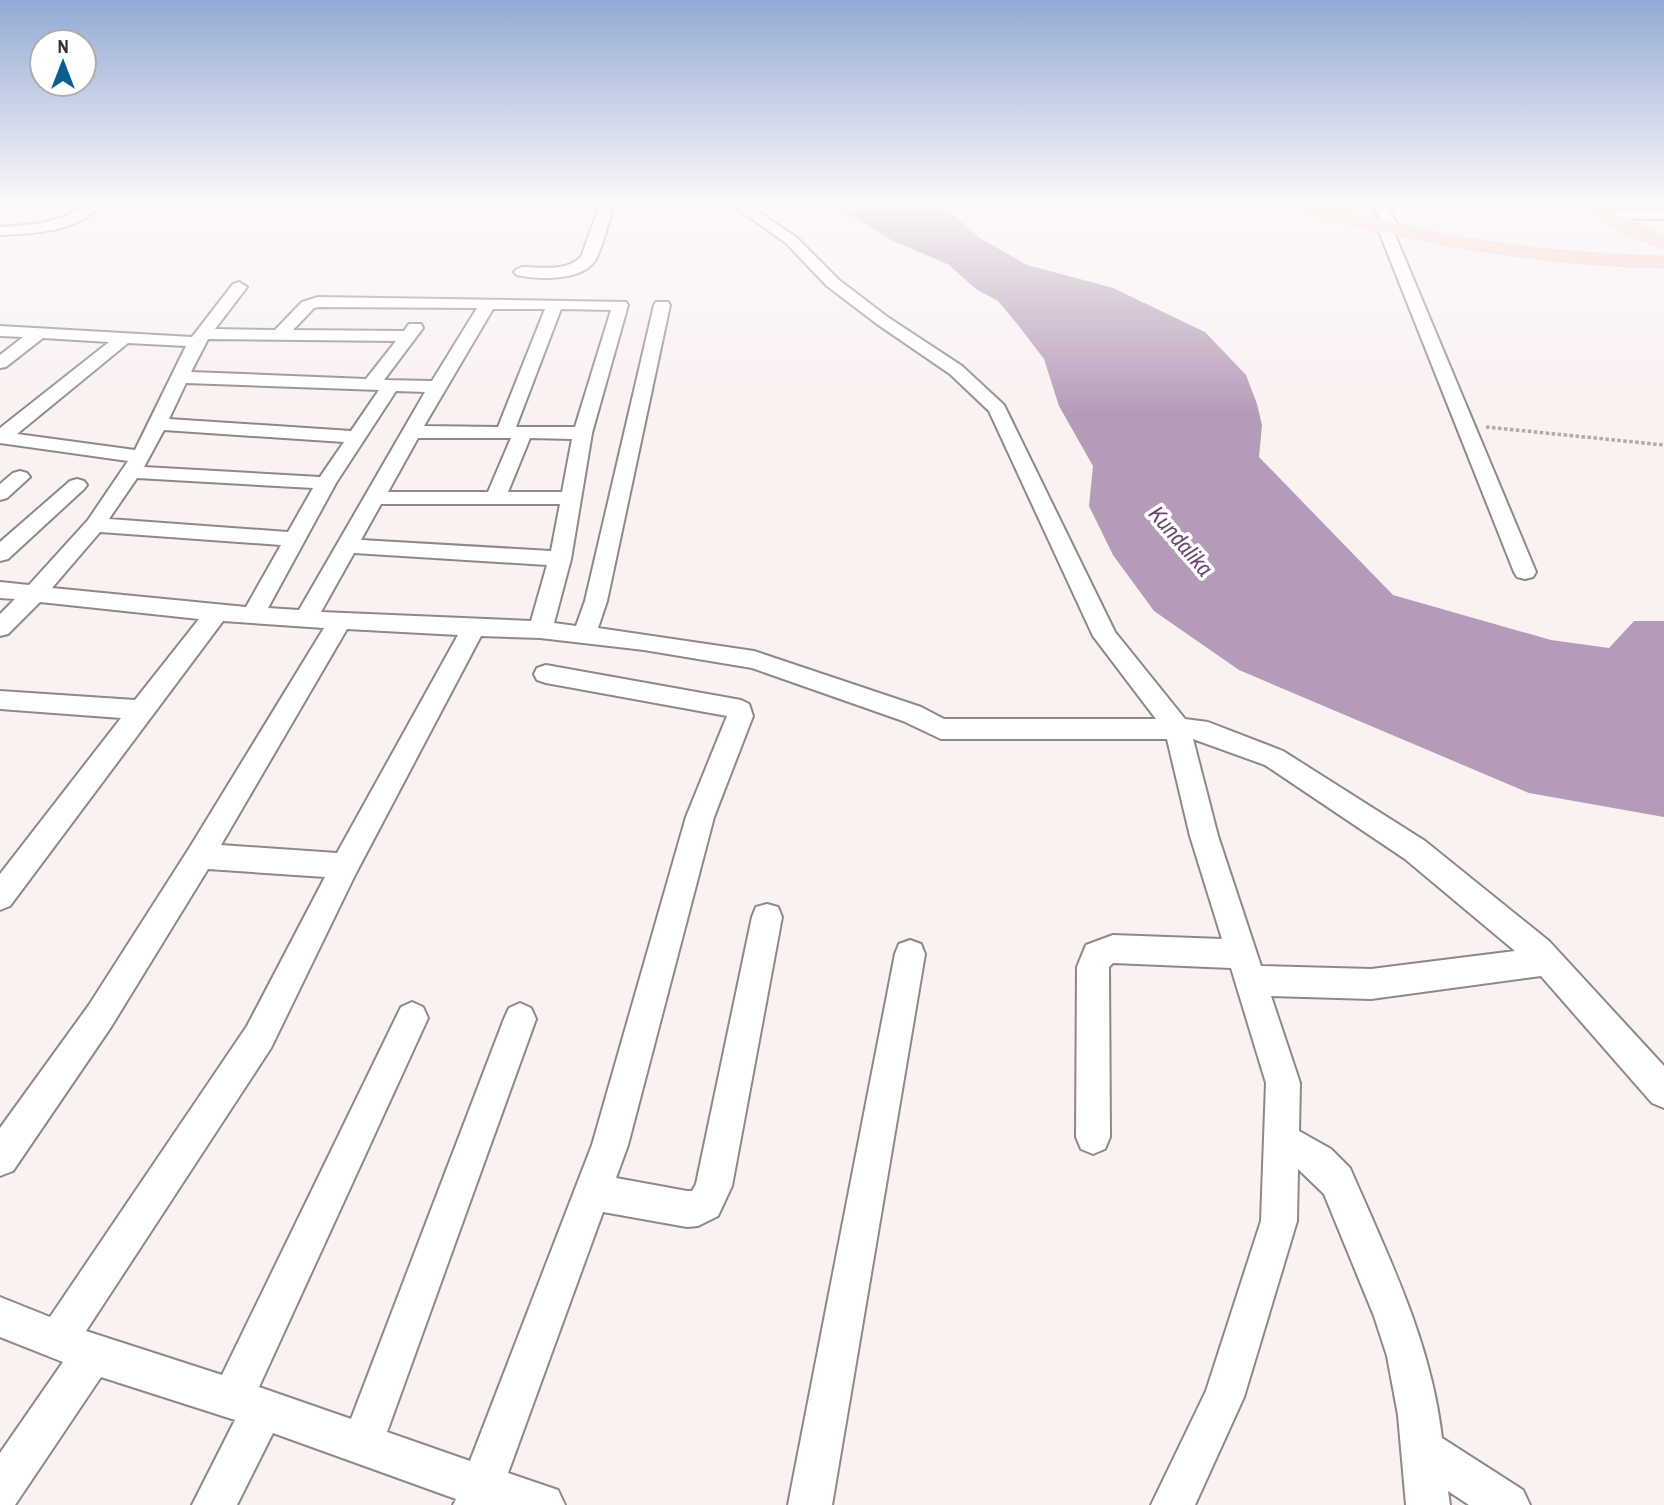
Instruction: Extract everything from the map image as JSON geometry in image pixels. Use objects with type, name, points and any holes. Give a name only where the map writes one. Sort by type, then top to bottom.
[{"type":"street","points":[[825,275],[863,306],[956,370],[997,409],[1105,636],[1178,729],[1204,836],[1283,1083],[1279,1221],[1224,1397],[1173,1505]]},
{"type":"street","points":[[1407,275],[1525,572]]},
{"type":"street","points":[[0,628],[95,526],[136,465],[199,338],[239,287]]},
{"type":"street","points":[[279,335],[311,302],[620,306],[583,433],[560,559],[540,630]]},
{"type":"street","points":[[253,615],[326,483],[356,437],[408,336],[434,304]]},
{"type":"street","points":[[495,498],[555,304]]},
{"type":"street","points":[[306,618],[487,305]]},
{"type":"street","points":[[584,635],[596,601],[662,305]]},
{"type":"street","points":[[0,331],[123,339],[279,335],[408,336]]},
{"type":"street","points":[[0,363],[38,334]]},
{"type":"street","points":[[1,437],[123,339]]},
{"type":"street","points":[[180,377],[438,387]]},
{"type":"street","points":[[158,424],[356,437]]},
{"type":"street","points":[[412,432],[583,433]]},
{"type":"street","points":[[1,437],[136,465],[326,483]]},
{"type":"street","points":[[0,494],[20,477]]},
{"type":"street","points":[[0,554],[77,485]]},
{"type":"street","points":[[375,498],[571,498]]},
{"type":"street","points":[[95,526],[295,539]]},
{"type":"street","points":[[348,546],[560,559]]},
{"type":"street","points":[[0,590],[217,613],[540,630],[754,660],[912,714],[941,729],[1199,729],[1274,758],[1415,850],[1548,961],[1664,1091]]},
{"type":"street","points":[[0,897],[217,613]]},
{"type":"street","points":[[0,1158],[100,1016],[200,856],[340,621]]},
{"type":"street","points":[[0,1490],[76,1346],[258,1037],[345,866],[474,628]]},
{"type":"street","points":[[479,1496],[593,1192],[619,1114],[700,817],[740,720],[740,711],[733,707],[546,674]]},
{"type":"street","points":[[0,700],[141,710]]},
{"type":"street","points":[[200,856],[345,866]]},
{"type":"street","points":[[593,1192],[687,1209],[698,1210],[707,1203],[714,1185],[767,917]]},
{"type":"street","points":[[1093,1137],[1093,967],[1097,955],[1113,949],[1371,984],[1548,961]]},
{"type":"street","points":[[810,1505],[910,954]]},
{"type":"street","points":[[214,1505],[247,1404],[412,1018]]},
{"type":"street","points":[[362,1444],[520,1019]]},
{"type":"street","points":[[1281,1140],[1328,1167],[1337,1181],[1394,1316],[1416,1392],[1428,1505]]},
{"type":"street","points":[[0,1317],[76,1346],[362,1444],[479,1496],[543,1505]]},
{"type":"street","points":[[1422,1449],[1508,1505]]},
{"type":"path","points":[[1465,425],[1664,445]]},
{"type":"water","name":"Kundalika","points":[[961,275],[1065,275],[1113,288],[1205,332],[1246,375],[1262,425],[1259,457],[1393,595],[1551,640],[1609,648],[1634,621],[1664,621],[1664,817],[1529,793],[1239,670],[1154,611],[1113,555],[1089,506],[1093,466],[1059,406],[1044,359],[998,301],[976,289]]}]
